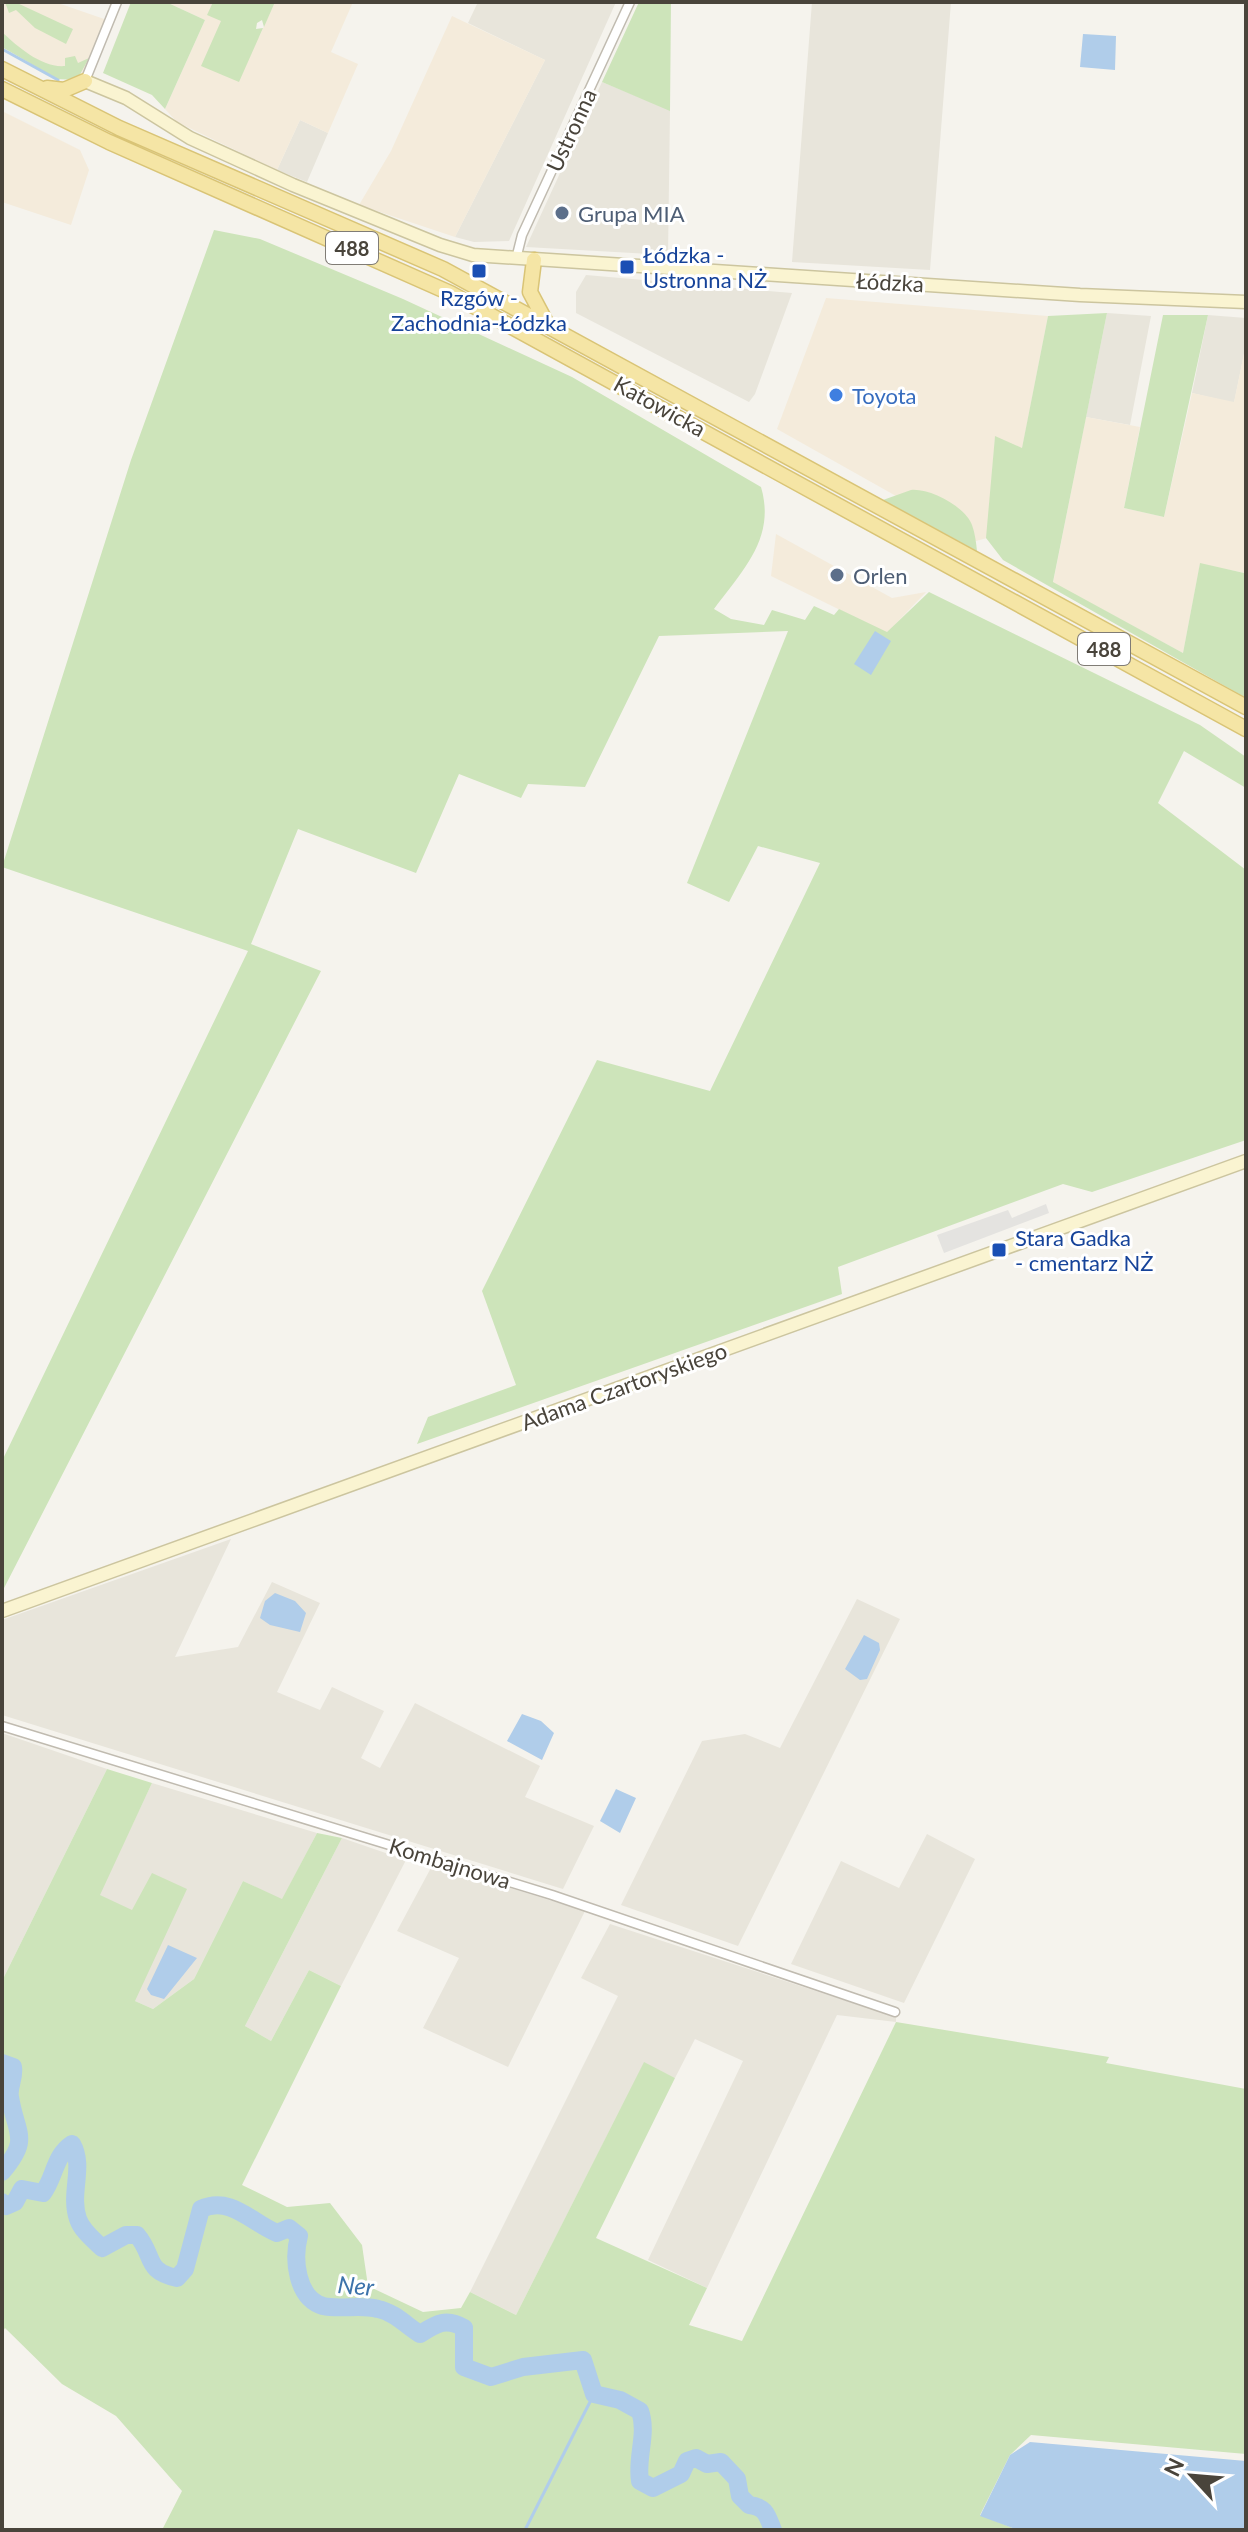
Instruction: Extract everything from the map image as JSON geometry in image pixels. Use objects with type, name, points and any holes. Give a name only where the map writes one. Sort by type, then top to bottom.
[{"type":"main road","name":"488","points":[[2,69],[33,85]]},
{"type":"main road","points":[[33,85],[64,90],[85,81]]},
{"type":"main road","name":"Katowicka","points":[[33,85],[443,269],[1246,707]]},
{"type":"main road","name":"Katowicka","points":[[2,89],[56,117],[462,298],[1246,729]]},
{"type":"main road","points":[[534,260],[530,292],[547,324]]},
{"type":"street","points":[[85,81],[117,2]]},
{"type":"street","name":"Ustronna","points":[[516,259],[522,235],[630,2]]},
{"type":"street","name":"Łódzka","points":[[85,81],[126,98],[190,138],[373,219],[455,250],[516,259],[1246,302]]},
{"type":"street","name":"Adama Czartoryskiego","points":[[2,1611],[1246,1161]]},
{"type":"street","name":"Kombajnowa","points":[[2,1726],[552,1895],[895,2012]]},
{"type":"shaded area","points":[[2,2],[55,2],[107,20],[85,73],[57,69],[2,43]]},
{"type":"shaded area","points":[[166,2],[213,2],[208,14],[259,37],[275,2],[353,2],[331,52],[358,64],[328,133],[300,120],[277,170],[177,122],[165,109],[205,20]]},
{"type":"shaded area","points":[[478,2],[616,2],[509,241],[474,242],[455,237],[545,60],[468,23]]},
{"type":"shaded area","points":[[812,2],[951,2],[930,270],[792,262]]},
{"type":"shaded area","points":[[452,16],[545,60],[455,237],[359,205],[391,151]]},
{"type":"shaded area","points":[[602,82],[670,110],[668,255],[526,247]]},
{"type":"shaded area","points":[[2,111],[80,150],[89,170],[71,225],[2,202]]},
{"type":"shaded area","points":[[300,120],[328,133],[307,182],[277,170]]},
{"type":"shaded area","points":[[586,275],[792,293],[755,394],[749,402],[576,313],[576,292]]},
{"type":"shaded area","points":[[826,298],[1048,316],[1022,449],[995,437],[987,538],[976,541],[777,429]]},
{"type":"shaded area","points":[[1107,313],[1151,316],[1130,425],[1086,417]]},
{"type":"shaded area","points":[[1208,315],[1246,318],[1246,344],[1234,403],[1192,393]]},
{"type":"shaded area","points":[[1246,344],[1245,573],[1200,564],[1183,653],[1053,583],[1086,417],[1140,427],[1124,508],[1164,517],[1192,393],[1234,402]]},
{"type":"shaded area","points":[[776,534],[892,598],[926,592],[887,633],[771,576]]},
{"type":"shaded area","points":[[1046,1204],[1049,1213],[944,1253],[937,1235],[1008,1210],[1012,1218]]},
{"type":"shaded area","points":[[231,1539],[175,1657],[238,1647],[272,1582],[320,1603],[277,1692],[320,1710],[332,1687],[384,1711],[361,1758],[380,1768],[415,1703],[540,1766],[525,1797],[594,1826],[563,1889],[2,1715],[2,1620]]},
{"type":"shaded area","points":[[857,1599],[900,1619],[738,1946],[621,1905],[702,1741],[745,1734],[780,1748]]},
{"type":"shaded area","points":[[2,1733],[107,1769],[2,1981]]},
{"type":"shaded area","points":[[152,1783],[317,1833],[282,1900],[243,1881],[194,1979],[153,2009],[135,2001],[132,1911],[99,1895]]},
{"type":"shaded area","points":[[927,1834],[975,1859],[904,2003],[791,1964],[841,1861],[899,1888]]},
{"type":"shaded area","points":[[342,1838],[406,1860],[341,1986],[309,1970],[271,2041],[245,2026]]},
{"type":"shaded area","points":[[433,1864],[585,1911],[508,2067],[423,2028],[459,1958],[397,1931]]},
{"type":"shaded area","points":[[610,1924],[896,2017],[896,2022],[837,2015],[707,2288],[648,2260],[743,2061],[695,2039],[675,2078],[644,2063],[516,2315],[470,2292],[618,1996],[581,1978]]},
{"type":"green space","points":[[5,2],[15,2],[73,29],[66,44],[35,28],[16,10],[9,13]]},
{"type":"green space","points":[[131,2],[166,2],[205,20],[165,109],[152,95],[103,73]]},
{"type":"green space","points":[[213,2],[275,2],[264,27],[262,20],[257,23],[256,29],[263,28],[239,82],[201,66],[221,21],[207,15]]},
{"type":"green space","points":[[639,2],[671,2],[670,111],[602,82]]},
{"type":"green space","points":[[2,32],[23,50],[48,64],[65,66],[65,58],[75,56],[78,63],[89,58],[77,80],[57,79],[2,47]]},
{"type":"green space","points":[[214,230],[260,239],[403,299],[572,377],[761,487],[764,522],[760,538],[746,567],[714,609],[731,619],[764,625],[772,610],[805,620],[814,606],[834,615],[839,609],[887,632],[929,592],[1200,725],[1246,757],[1246,788],[1184,751],[1158,803],[1246,870],[1246,1140],[1092,1192],[1063,1184],[838,1267],[842,1294],[417,1444],[428,1417],[516,1385],[482,1291],[597,1060],[710,1091],[820,863],[758,846],[729,902],[687,883],[788,631],[659,636],[585,787],[528,784],[521,798],[459,774],[416,873],[298,829],[251,944],[321,971],[2,1592],[2,1461],[248,951],[2,867],[131,460]]},
{"type":"green space","points":[[1107,313],[1053,582],[1183,653],[1200,563],[1244,573],[1246,567],[1246,698],[1003,560],[986,538],[995,436],[1022,448],[1048,316]]},
{"type":"green space","points":[[1163,315],[1208,315],[1164,517],[1124,508]]},
{"type":"green space","points":[[911,490],[936,495],[962,511],[972,525],[977,551],[883,500]]},
{"type":"green space","points":[[107,1769],[152,1783],[100,1895],[132,1910],[152,1873],[187,1889],[135,2001],[153,2009],[194,1979],[243,1881],[282,1899],[317,1833],[342,1838],[245,2026],[271,2041],[309,1970],[341,1986],[242,2185],[287,2207],[330,2203],[362,2245],[368,2286],[423,2312],[461,2308],[470,2292],[516,2315],[644,2062],[675,2078],[596,2238],[707,2288],[689,2325],[742,2341],[896,2022],[1109,2057],[1106,2063],[1246,2089],[1246,2454],[1031,2435],[1010,2455],[980,2515],[1018,2530],[162,2530],[182,2491],[116,2416],[62,2384],[5,2328],[2,2333],[2,1981]]},
{"type":"water","points":[[1083,34],[1116,36],[1115,70],[1080,67]]},
{"type":"water","points":[[875,631],[891,641],[871,675],[854,664]]},
{"type":"water","points":[[275,1593],[295,1601],[306,1613],[300,1632],[270,1625],[260,1618],[265,1601]]},
{"type":"water","points":[[864,1635],[879,1643],[880,1650],[867,1679],[860,1680],[845,1669]]},
{"type":"water","points":[[522,1714],[541,1721],[554,1733],[542,1760],[507,1741]]},
{"type":"water","points":[[616,1789],[636,1798],[620,1833],[600,1821]]},
{"type":"water","points":[[168,1945],[197,1958],[164,1999],[151,1995],[147,1989]]},
{"type":"water","points":[[1030,2442],[1246,2461],[1246,2530],[1018,2530],[980,2516],[1010,2455]]},
{"type":"waterway","points":[[2,49],[58,80]]},
{"type":"waterway","name":"Ner","points":[[2,2063],[13,2067],[10,2093],[19,2136],[16,2151],[2,2172]]},
{"type":"waterway","name":"Ner","points":[[2,2202],[6,2206],[15,2202],[22,2189],[43,2193],[62,2154],[72,2144],[77,2162],[76,2209],[82,2227],[102,2248],[126,2235],[137,2235],[151,2262],[167,2275],[177,2278],[185,2269],[201,2209],[212,2206],[232,2208],[277,2233],[289,2228],[299,2236],[296,2255],[299,2276],[307,2295],[314,2302],[330,2307],[365,2307],[384,2311],[420,2334],[441,2323],[458,2325],[464,2328],[464,2367],[491,2377],[523,2367],[583,2360],[594,2394],[620,2400],[640,2411],[643,2428],[640,2481],[653,2488],[681,2474],[687,2461],[696,2458],[707,2464],[721,2462],[737,2479],[740,2496],[749,2505],[762,2510],[773,2530]]},
{"type":"waterway","points":[[525,2530],[594,2394]]},
{"type":"place","name":"Grupa MIA","points":[[562,213]]},
{"type":"place","name":"Łódzka - Ustronna NŻ","points":[[627,267]]},
{"type":"place","name":"Rzgów - Zachodnia-Łódzka","points":[[479,271]]},
{"type":"place","name":"Toyota","points":[[836,395]]},
{"type":"place","name":"Orlen","points":[[837,575]]},
{"type":"place","name":"Stara Gadka - cmentarz NŻ","points":[[999,1250]]}]
